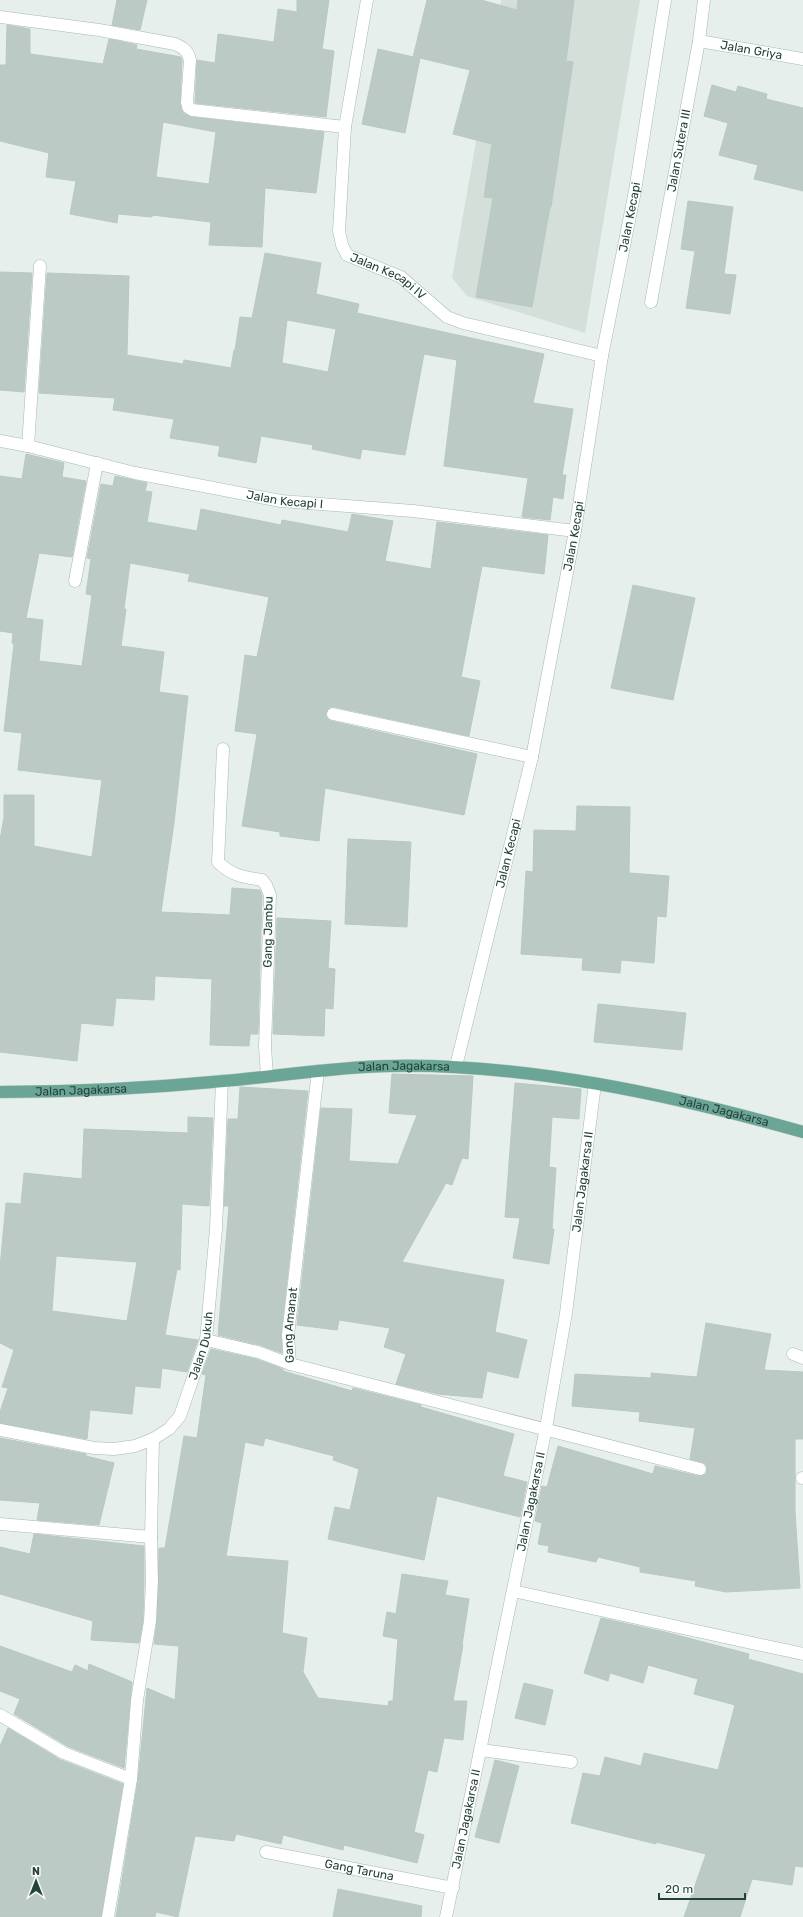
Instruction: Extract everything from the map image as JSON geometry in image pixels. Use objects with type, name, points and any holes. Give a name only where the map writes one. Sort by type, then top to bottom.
[{"type":"main road","name":"Jalan Jagakarsa","points":[[0,1092],[99,1089],[222,1081],[318,1071],[391,1066],[456,1066],[595,1084],[734,1112],[803,1132]]},
{"type":"street","name":"Jalan Kecapi IV","points":[[367,0],[345,127],[339,231],[342,245],[347,255],[400,277],[447,317],[463,323],[602,356]]},
{"type":"street","name":"Jalan Kecapi","points":[[456,1066],[532,757],[575,531],[602,356],[635,191],[665,0]]},
{"type":"street","name":"Jalan Sutera III","points":[[651,302],[704,0]]},
{"type":"street","points":[[0,17],[99,30],[175,44],[184,48],[190,60],[187,102],[188,107],[192,110],[345,127]]},
{"type":"street","name":"Jalan Griya","points":[[698,41],[803,59]]},
{"type":"street","points":[[28,446],[40,266]]},
{"type":"street","name":"Jalan Kecapi I","points":[[0,441],[28,446],[135,473],[280,501],[413,511],[575,531]]},
{"type":"street","points":[[75,581],[97,463]]},
{"type":"street","points":[[333,714],[532,757]]},
{"type":"street","name":"Gang Jambu","points":[[223,749],[218,862],[227,871],[240,876],[262,880],[270,895],[265,1046],[267,1076]]},
{"type":"street","name":"Gang Amanat","points":[[318,1071],[288,1335],[290,1364],[546,1428],[700,1469]]},
{"type":"street","name":"Jalan Dukuh","points":[[0,1430],[94,1448],[114,1449],[135,1446],[153,1439],[169,1429],[180,1416],[206,1340],[216,1229],[222,1081]]},
{"type":"street","name":"Jalan Jagakarsa II","points":[[446,1917],[546,1428],[566,1314],[595,1084]]},
{"type":"street","points":[[206,1340],[258,1352],[290,1364]]},
{"type":"street","points":[[108,1917],[131,1779],[137,1700],[150,1621],[152,1581],[150,1537],[153,1439]]},
{"type":"street","points":[[0,1524],[150,1537]]},
{"type":"street","points":[[513,1591],[803,1654]]},
{"type":"street","points":[[0,1714],[64,1753],[131,1779]]},
{"type":"street","points":[[481,1750],[571,1762]]},
{"type":"street","name":"Gang Taruna","points":[[266,1852],[453,1888]]},
{"type":"shaded area","points":[[501,0],[640,0],[585,333],[467,296],[452,278]]},
{"type":"building","points":[[117,0],[147,0],[140,30],[112,25]]},
{"type":"building","points":[[297,0],[329,0],[322,49],[334,51],[326,117],[195,103],[197,60],[215,63],[218,34],[274,42],[278,9],[297,12]]},
{"type":"building","points":[[427,0],[481,0],[517,10],[518,0],[574,0],[566,61],[573,62],[551,207],[532,307],[476,297],[493,198],[484,197],[492,144],[453,134],[470,70],[420,58],[405,133],[362,124],[378,49],[413,57]]},
{"type":"building","points":[[7,25],[30,29],[30,54],[103,64],[109,39],[137,45],[136,49],[181,57],[180,103],[183,113],[191,117],[324,132],[316,193],[265,188],[262,247],[209,245],[211,222],[152,215],[152,217],[118,214],[117,223],[70,214],[76,181],[46,177],[49,153],[0,141],[0,65],[6,65]],"holes":[[[163,122],[216,132],[209,184],[156,177]]]},
{"type":"building","points":[[712,85],[736,92],[738,86],[767,94],[766,99],[803,108],[803,191],[754,179],[758,165],[719,155],[728,123],[704,116]]},
{"type":"building","points":[[688,201],[733,207],[724,274],[736,275],[730,314],[686,308],[695,251],[681,249]]},
{"type":"building","points":[[265,253],[321,263],[316,294],[359,304],[357,313],[544,354],[533,403],[573,409],[562,475],[566,475],[563,499],[553,497],[550,520],[522,517],[528,478],[444,466],[457,360],[424,354],[405,455],[362,449],[360,459],[312,449],[313,445],[261,436],[256,463],[218,456],[220,446],[170,438],[174,419],[113,410],[115,398],[39,393],[47,273],[129,276],[127,355],[183,364],[184,360],[231,368],[240,317],[252,318]],"holes":[[[287,320],[336,329],[328,372],[282,363]]]},
{"type":"building","points":[[0,272],[32,273],[24,392],[0,390]]},
{"type":"building","points":[[26,454],[64,463],[62,477],[86,481],[72,557],[39,553],[26,618],[43,620],[39,661],[82,666],[92,595],[86,594],[91,559],[87,558],[101,484],[113,486],[115,476],[147,483],[145,491],[152,492],[147,522],[197,531],[201,509],[281,525],[282,520],[348,532],[352,514],[393,521],[385,561],[431,569],[437,522],[548,535],[544,574],[482,566],[461,677],[480,681],[469,736],[335,707],[330,707],[326,712],[326,717],[331,721],[477,754],[464,815],[325,788],[319,841],[280,836],[280,832],[242,826],[257,734],[235,731],[245,655],[257,657],[269,597],[188,581],[190,574],[130,563],[121,646],[164,652],[159,692],[188,696],[174,823],[161,912],[230,915],[232,888],[260,890],[262,896],[258,1034],[250,1034],[249,1046],[210,1045],[212,979],[155,976],[154,1000],[116,998],[113,1026],[81,1023],[77,1061],[0,1052],[0,840],[4,817],[4,795],[34,795],[34,846],[92,857],[102,780],[18,770],[22,733],[4,731],[14,644],[12,643],[13,633],[0,631],[0,476],[22,479]]},
{"type":"building","points":[[633,585],[695,598],[673,700],[611,688]]},
{"type":"building","points":[[577,806],[630,807],[629,873],[669,876],[666,917],[657,916],[654,963],[621,960],[620,973],[582,970],[583,958],[521,954],[526,871],[533,872],[534,830],[576,831]]},
{"type":"building","points":[[348,839],[411,842],[407,927],[345,924]]},
{"type":"building","points":[[277,918],[331,921],[328,968],[335,969],[333,1009],[325,1008],[324,1036],[273,1034]]},
{"type":"building","points":[[598,1004],[686,1013],[682,1050],[594,1042]]},
{"type":"building","points":[[392,1074],[473,1076],[468,1159],[462,1158],[452,1185],[446,1183],[402,1262],[504,1280],[495,1332],[527,1340],[518,1378],[487,1371],[482,1398],[438,1394],[396,1384],[406,1354],[384,1347],[390,1328],[339,1320],[337,1330],[297,1325],[321,1108],[352,1109],[349,1161],[398,1164],[417,1115],[389,1113]]},
{"type":"building","points":[[515,1083],[581,1089],[579,1119],[552,1117],[549,1167],[556,1168],[552,1229],[554,1229],[549,1264],[513,1258],[520,1218],[505,1217]]},
{"type":"building","points":[[240,1087],[308,1091],[281,1334],[282,1353],[260,1345],[218,1335],[229,1206],[224,1206],[228,1119],[238,1119]]},
{"type":"building","points":[[188,1117],[213,1118],[209,1206],[182,1204],[180,1270],[177,1269],[165,1335],[198,1340],[187,1372],[162,1368],[160,1388],[135,1386],[132,1414],[90,1410],[87,1439],[0,1423],[0,1412],[8,1388],[2,1387],[14,1350],[0,1343],[0,1267],[6,1203],[21,1204],[24,1173],[82,1179],[84,1129],[188,1133]],"holes":[[[56,1256],[137,1262],[127,1321],[52,1311]]]},
{"type":"building","points":[[706,1323],[771,1334],[764,1370],[803,1372],[803,1439],[795,1439],[795,1512],[800,1588],[726,1592],[695,1586],[696,1581],[640,1572],[640,1567],[598,1557],[596,1562],[548,1552],[549,1546],[538,1544],[542,1523],[535,1521],[542,1486],[547,1487],[558,1446],[653,1474],[655,1466],[698,1476],[706,1474],[707,1467],[705,1463],[690,1459],[695,1428],[639,1421],[640,1412],[572,1406],[575,1374],[651,1378],[651,1373],[697,1377]]},
{"type":"building","points":[[211,1349],[256,1359],[283,1369],[283,1371],[352,1391],[353,1388],[421,1405],[421,1407],[514,1434],[503,1476],[527,1482],[520,1517],[437,1496],[424,1560],[328,1539],[335,1507],[350,1510],[359,1469],[333,1460],[334,1456],[265,1438],[263,1446],[245,1442],[226,1556],[288,1561],[282,1633],[307,1638],[303,1672],[318,1698],[388,1706],[389,1701],[393,1701],[398,1639],[383,1636],[387,1612],[396,1614],[402,1574],[448,1581],[445,1595],[469,1599],[463,1645],[453,1701],[467,1701],[463,1740],[444,1738],[437,1772],[428,1770],[414,1832],[424,1835],[417,1863],[344,1845],[343,1850],[283,1835],[281,1844],[236,1834],[234,1841],[195,1836],[178,1917],[156,1912],[155,1917],[116,1917],[138,1780],[147,1688],[175,1700],[179,1646],[154,1644],[157,1621],[159,1548],[165,1548],[184,1436],[197,1438],[206,1375],[202,1374]]},
{"type":"building","points":[[0,1438],[86,1454],[86,1456],[114,1463],[99,1525],[37,1520],[40,1503],[0,1500]]},
{"type":"building","points":[[34,1534],[144,1546],[143,1620],[139,1643],[91,1640],[93,1621],[0,1594],[0,1547],[30,1554]]},
{"type":"building","points":[[601,1618],[669,1633],[749,1654],[748,1659],[803,1674],[803,1867],[795,1866],[792,1885],[752,1879],[740,1917],[684,1917],[706,1854],[656,1842],[656,1844],[571,1823],[583,1773],[600,1776],[605,1757],[641,1766],[644,1753],[718,1770],[735,1705],[694,1694],[698,1679],[648,1665],[643,1683],[610,1673],[608,1681],[584,1673]]},
{"type":"building","points":[[0,1646],[72,1672],[75,1665],[88,1671],[89,1664],[132,1682],[124,1768],[67,1746],[14,1714],[20,1699],[0,1691]]},
{"type":"building","points":[[524,1683],[553,1690],[545,1725],[515,1718]]},
{"type":"building","points":[[8,1728],[61,1760],[123,1784],[101,1917],[0,1917],[0,1746]]},
{"type":"building","points":[[495,1760],[519,1766],[499,1843],[475,1837]]},
{"type":"building","points":[[338,1889],[422,1906],[421,1917],[333,1917]]}]
